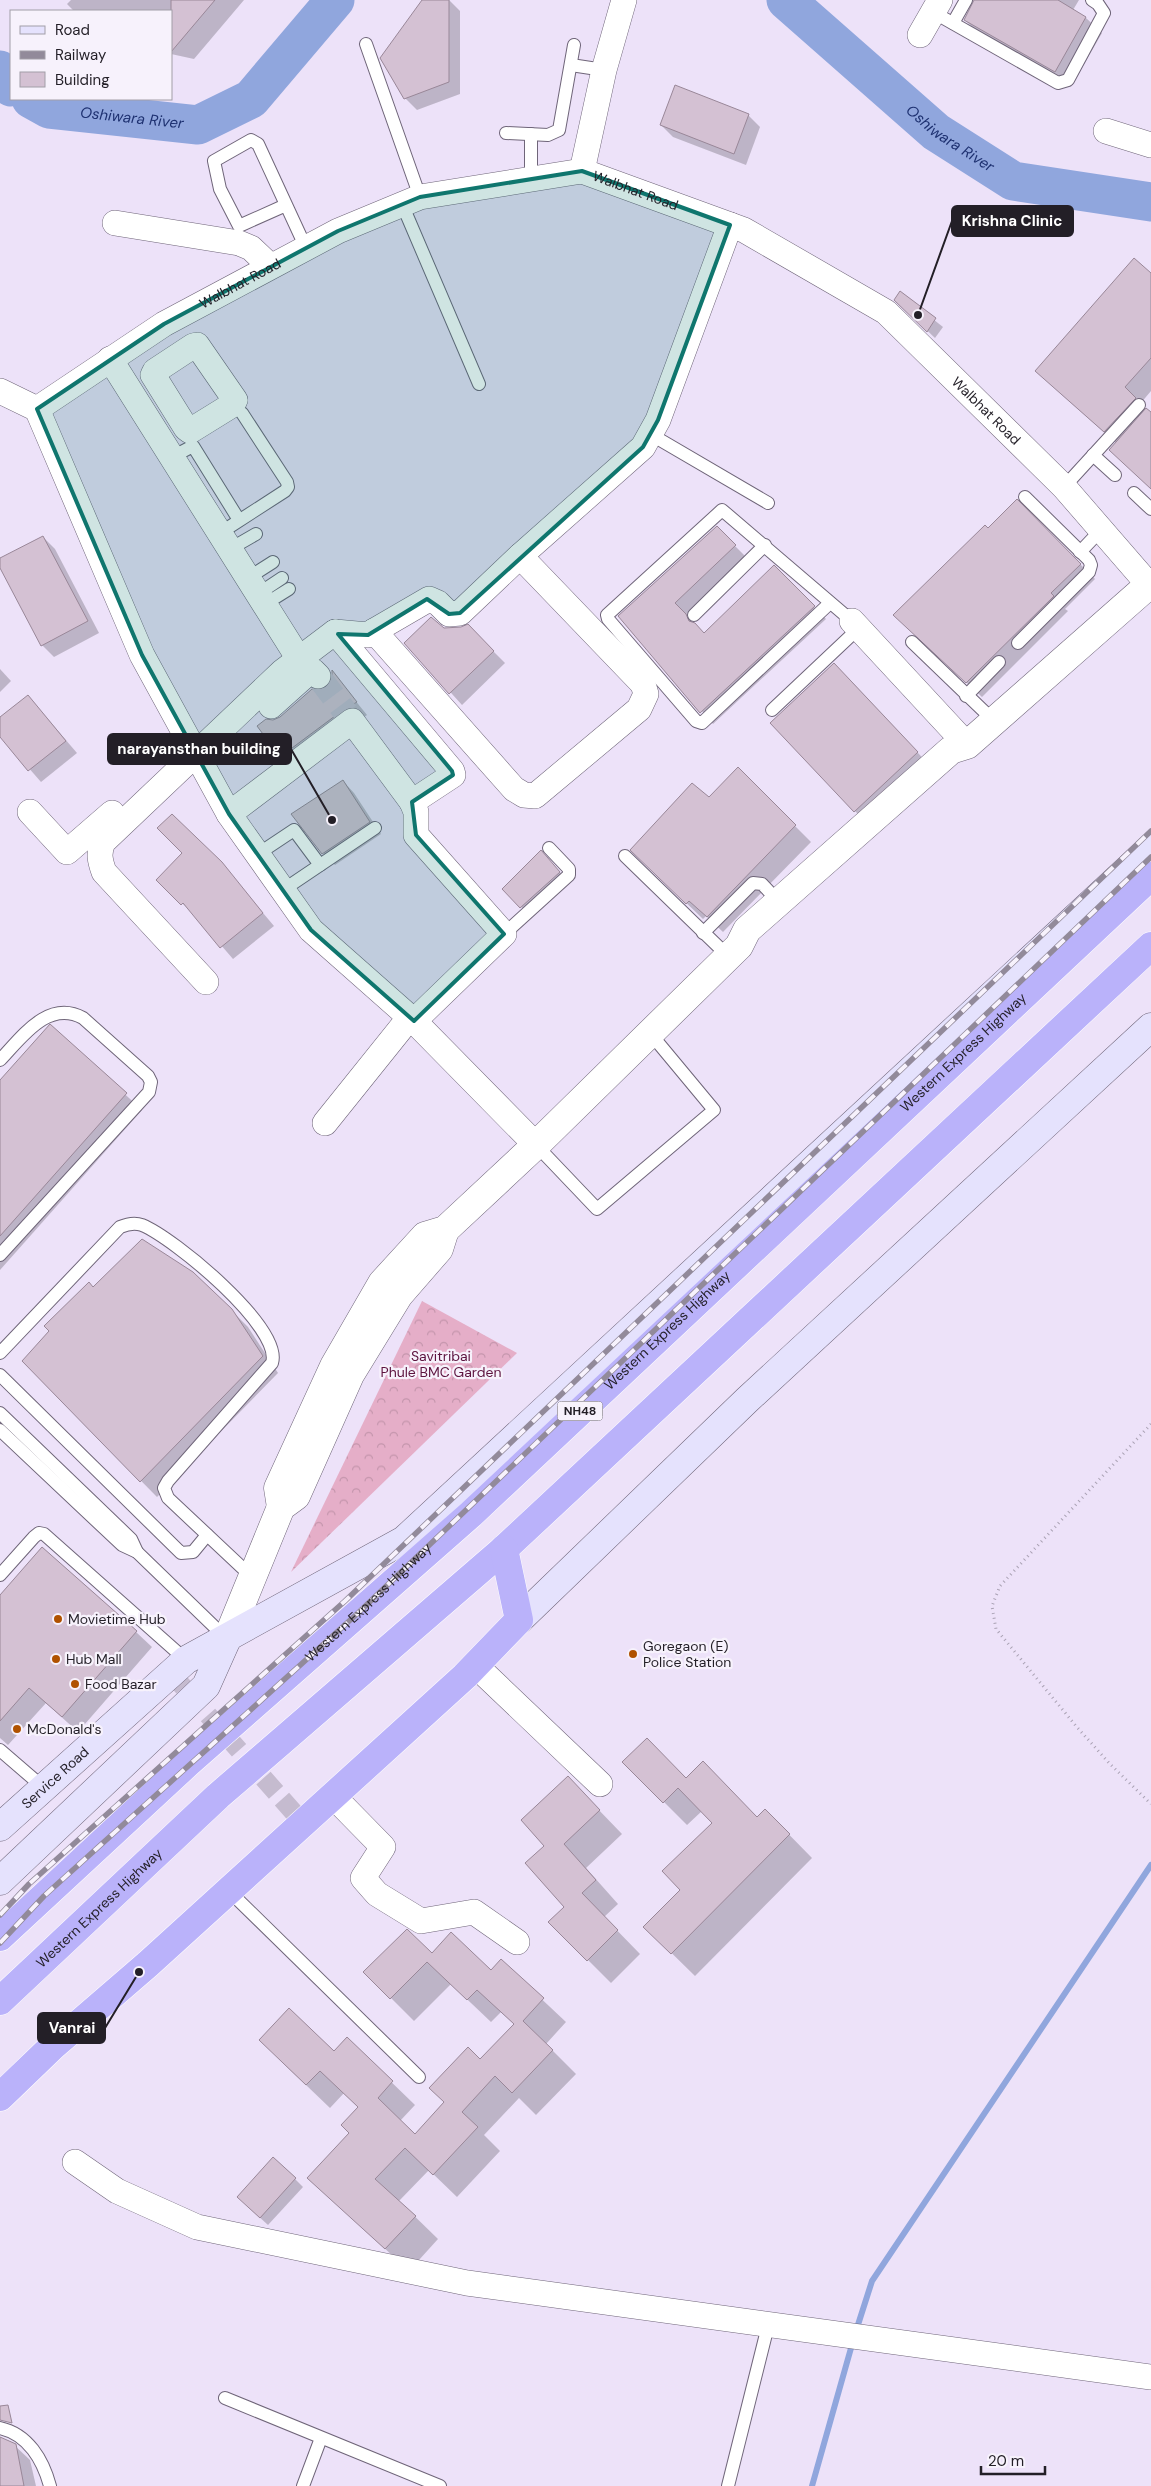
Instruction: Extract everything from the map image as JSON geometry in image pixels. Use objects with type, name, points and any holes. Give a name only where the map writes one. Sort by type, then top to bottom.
[{"type":"highway","name":"Western Express Highway","points":[[0,1936],[189,1762],[470,1514],[1151,876]]},
{"type":"highway","name":"Western Express Highway","points":[[0,2001],[218,1796],[504,1549],[1151,946]]},
{"type":"highway","points":[[0,2097],[53,2046],[334,1796],[475,1665],[519,1620],[504,1549]]},
{"type":"main road","name":"Service Road","points":[[4,1818],[44,1788],[186,1660],[404,1540],[1151,848]]},
{"type":"main road","points":[[519,1620],[747,1400],[1151,1027]]},
{"type":"main road","points":[[0,1881],[206,1686],[227,1639]]},
{"type":"street","points":[[582,172],[604,70],[624,0]]},
{"type":"street","points":[[920,35],[942,12]]},
{"type":"street","points":[[1106,131],[1151,146]]},
{"type":"street","name":"Walbhat Road","points":[[37,409],[164,324],[338,231],[411,201],[531,179],[582,172],[744,230],[886,312],[1064,486],[1150,584]]},
{"type":"street","points":[[115,223],[239,243],[251,248],[270,266]]},
{"type":"street","points":[[30,812],[67,852],[108,827],[291,672],[335,632],[368,635],[429,599],[438,603],[449,614],[460,613],[520,556],[642,447],[658,420],[730,225]]},
{"type":"street","points":[[164,324],[182,353]]},
{"type":"street","points":[[110,359],[172,457],[230,534],[291,672]]},
{"type":"street","points":[[0,391],[37,409],[142,655],[229,814],[311,930],[412,1019],[536,1145]]},
{"type":"street","points":[[374,631],[514,790],[535,796],[639,709],[646,694],[643,684],[520,556]]},
{"type":"street","points":[[227,1639],[281,1507],[278,1488],[342,1371],[390,1289],[425,1236],[445,1230],[536,1145],[734,952],[747,930],[779,902],[886,817],[961,760],[967,744],[1150,584]]},
{"type":"street","points":[[856,624],[967,744]]},
{"type":"street","points":[[335,632],[452,771],[453,775],[412,802]]},
{"type":"street","points":[[291,672],[311,670],[318,676]]},
{"type":"street","points":[[271,706],[291,672]]},
{"type":"street","points":[[229,814],[349,717],[412,802],[416,812],[416,835],[504,934],[412,1019],[325,1123]]},
{"type":"street","points":[[124,803],[108,827],[100,848],[100,859],[104,872],[206,982]]},
{"type":"street","points":[[734,952],[760,940],[886,817]]},
{"type":"street","points":[[475,1665],[600,1784]]},
{"type":"street","points":[[334,1796],[383,1847],[363,1878],[377,1894],[422,1921],[474,1912],[517,1942]]},
{"type":"street","points":[[75,2162],[117,2191],[197,2227],[467,2283],[768,2326],[1151,2377]]},
{"type":"lane","points":[[942,12],[966,0]]},
{"type":"lane","points":[[942,12],[1058,83],[1064,83],[1068,80],[1104,13],[1098,4],[1092,0]]},
{"type":"lane","points":[[366,44],[411,201],[479,384]]},
{"type":"lane","points":[[506,133],[548,135],[559,130],[574,46]]},
{"type":"lane","points":[[571,65],[604,70]]},
{"type":"lane","points":[[531,134],[531,179]]},
{"type":"lane","points":[[286,205],[239,226],[220,189],[214,161],[251,140],[258,144],[306,248]]},
{"type":"lane","points":[[1064,486],[1139,405]]},
{"type":"lane","points":[[230,534],[285,491],[288,485],[242,413]]},
{"type":"lane","points":[[650,434],[768,503]]},
{"type":"lane","points":[[1093,455],[1115,476]]},
{"type":"lane","points":[[1134,493],[1151,509]]},
{"type":"lane","points":[[1018,643],[1089,572],[1091,565],[1025,497]]},
{"type":"lane","points":[[772,710],[856,624],[725,511],[718,510],[607,614],[608,618],[696,721],[702,723],[830,603]]},
{"type":"lane","points":[[1080,552],[1101,530]]},
{"type":"lane","points":[[230,534],[256,534]]},
{"type":"lane","points":[[694,615],[765,546]]},
{"type":"lane","points":[[257,592],[273,562]]},
{"type":"lane","points":[[257,592],[282,578]]},
{"type":"lane","points":[[257,592],[289,589]]},
{"type":"lane","points":[[912,642],[993,720]]},
{"type":"lane","points":[[966,696],[999,662]]},
{"type":"lane","points":[[283,890],[375,828]]},
{"type":"lane","points":[[258,854],[294,830],[320,865]]},
{"type":"lane","points":[[504,934],[569,875],[569,869],[549,848]]},
{"type":"lane","points":[[625,856],[703,932],[734,952]]},
{"type":"lane","points":[[703,932],[754,884],[762,884],[779,902]]},
{"type":"lane","points":[[0,1060],[37,1021],[65,1012],[83,1018],[148,1076],[151,1082],[148,1092],[0,1255]]},
{"type":"lane","points":[[536,1145],[597,1209],[714,1110],[650,1033]]},
{"type":"lane","points":[[0,1353],[120,1227],[128,1223],[143,1225],[193,1259],[225,1286],[246,1309],[273,1348],[274,1356],[272,1363],[168,1481],[164,1488],[168,1498],[252,1577]]},
{"type":"lane","points":[[0,1376],[181,1554],[193,1552],[207,1535]]},
{"type":"lane","points":[[0,1413],[130,1539],[137,1552],[227,1639]]},
{"type":"lane","points":[[0,1430],[122,1545],[137,1552]]},
{"type":"lane","points":[[0,1575],[34,1537],[39,1533],[44,1534],[186,1660]]},
{"type":"lane","points":[[0,1750],[44,1788]]},
{"type":"lane","points":[[229,1890],[419,2076]]},
{"type":"lane","points":[[728,2486],[768,2326]]},
{"type":"lane","points":[[225,2398],[440,2486]]},
{"type":"lane","points":[[0,2428],[21,2436],[35,2451],[46,2470],[50,2486]]},
{"type":"lane","points":[[303,2486],[321,2438]]},
{"type":"path","points":[[1151,1424],[1000,1586],[992,1606],[996,1629],[1019,1659],[1109,1763],[1151,1804]]},
{"type":"highlighted area","points":[[582,171],[730,225],[658,420],[643,447],[460,613],[449,614],[427,599],[368,635],[338,634],[452,771],[453,775],[412,802],[416,835],[504,934],[414,1021],[311,930],[229,814],[142,655],[37,409],[164,324],[338,231],[420,197]]},
{"type":"green space","name":"Savitribai Phule BMC Garden","points":[[422,1301],[517,1353],[291,1572]]},
{"type":"building","points":[[171,0],[215,0],[172,51]]},
{"type":"building","points":[[422,0],[449,0],[449,82],[404,99],[380,58]]},
{"type":"building","points":[[974,0],[1058,0],[1086,17],[1055,72],[964,20]]},
{"type":"building","points":[[675,85],[749,114],[734,154],[660,125]]},
{"type":"building","points":[[1134,258],[1151,273],[1151,358],[1125,387],[1136,398],[1104,432],[1035,371]]},
{"type":"building","points":[[900,291],[936,318],[927,332],[894,300]]},
{"type":"building","points":[[1146,408],[1151,412],[1151,489],[1109,450]]},
{"type":"building","points":[[1017,499],[1081,564],[1051,593],[1054,596],[966,683],[893,615],[985,525],[988,528]]},
{"type":"building","points":[[717,526],[736,545],[675,603],[686,614],[689,621],[695,623],[704,633],[774,565],[815,606],[700,713],[618,616]]},
{"type":"building","points":[[43,536],[88,621],[41,646],[0,568],[0,558]]},
{"type":"building","points":[[431,617],[444,628],[461,627],[468,624],[494,651],[449,694],[404,643]]},
{"type":"building","points":[[834,663],[918,752],[854,812],[770,723]]},
{"type":"building","points":[[332,670],[357,702],[343,710],[280,757],[257,726],[266,719],[273,720],[280,717],[312,689],[321,690],[328,686],[332,679]]},
{"type":"building","points":[[28,695],[66,741],[28,771],[0,737],[0,717]]},
{"type":"building","points":[[738,767],[796,825],[707,917],[689,901],[686,904],[630,850],[692,783],[709,797]]},
{"type":"building","points":[[343,780],[370,822],[322,854],[291,814]]},
{"type":"building","points":[[172,814],[222,862],[263,913],[220,948],[183,903],[181,905],[156,880],[182,853],[157,828]]},
{"type":"building","points":[[541,850],[560,872],[520,908],[502,889]]},
{"type":"building","points":[[50,1024],[127,1093],[0,1236],[0,1080]]},
{"type":"building","points":[[142,1239],[193,1272],[232,1309],[263,1356],[140,1482],[22,1361],[49,1331],[44,1326],[89,1282],[93,1287]]},
{"type":"building","name":"Hub Mall","points":[[42,1547],[137,1631],[62,1717],[29,1688],[0,1721],[0,1595]]},
{"type":"building","points":[[647,1738],[686,1778],[703,1761],[757,1817],[765,1809],[790,1834],[671,1954],[643,1927],[680,1890],[662,1871],[712,1823],[678,1788],[663,1803],[622,1762]]},
{"type":"building","points":[[568,1776],[600,1810],[564,1844],[596,1880],[582,1893],[618,1930],[587,1961],[548,1922],[564,1907],[525,1863],[544,1846],[521,1820]]},
{"type":"building","points":[[407,1929],[432,1953],[451,1932],[491,1970],[501,1959],[544,1998],[523,2021],[553,2050],[512,2093],[495,2076],[462,2112],[478,2127],[433,2175],[405,2148],[375,2179],[416,2216],[385,2249],[307,2178],[349,2133],[341,2125],[358,2107],[320,2071],[306,2085],[259,2040],[289,2008],[334,2051],[347,2037],[393,2081],[378,2098],[415,2134],[444,2102],[429,2088],[468,2047],[480,2059],[514,2024],[477,1990],[467,2000],[427,1962],[390,1999],[363,1972]]},
{"type":"building","points":[[273,2157],[296,2178],[260,2218],[237,2197]]},
{"type":"building","points":[[8,2405],[12,2423],[0,2420],[0,2406]]},
{"type":"building","points":[[0,2437],[16,2444],[24,2486],[0,2486]]},
{"type":"waterway","name":"Oshiwara River","points":[[33,100],[49,109],[198,125],[251,99],[335,0]]},
{"type":"waterway","name":"Oshiwara River","points":[[786,0],[936,132],[1013,181],[1151,202]]},
{"type":"waterway","name":"Oshiwara River","points":[[0,70],[5,83],[10,86]]},
{"type":"waterway","points":[[856,2331],[872,2281],[1151,1865]]},
{"type":"waterway","points":[[812,2486],[853,2341]]},
{"type":"tunnel","points":[[318,676],[346,713]]},
{"type":"tunnel","points":[[171,1673],[303,1823]]},
{"type":"railway","points":[[0,1915],[29,1884],[345,1601],[1151,831]]},
{"type":"railway","points":[[0,1943],[44,1896],[358,1613],[1151,857]]},
{"type":"place","name":"Krishna Clinic","points":[[918,315]]},
{"type":"place","name":"narayansthan building","points":[[332,820]]},
{"type":"place","name":"Movietime Hub","points":[[58,1619]]},
{"type":"place","name":"Goregaon (E) Police Station","points":[[633,1654]]},
{"type":"place","name":"Hub Mall","points":[[56,1659]]},
{"type":"place","name":"Food Bazar","points":[[75,1684]]},
{"type":"place","name":"McDonald's","points":[[17,1729]]},
{"type":"place","name":"Vanrai","points":[[139,1972]]}]
